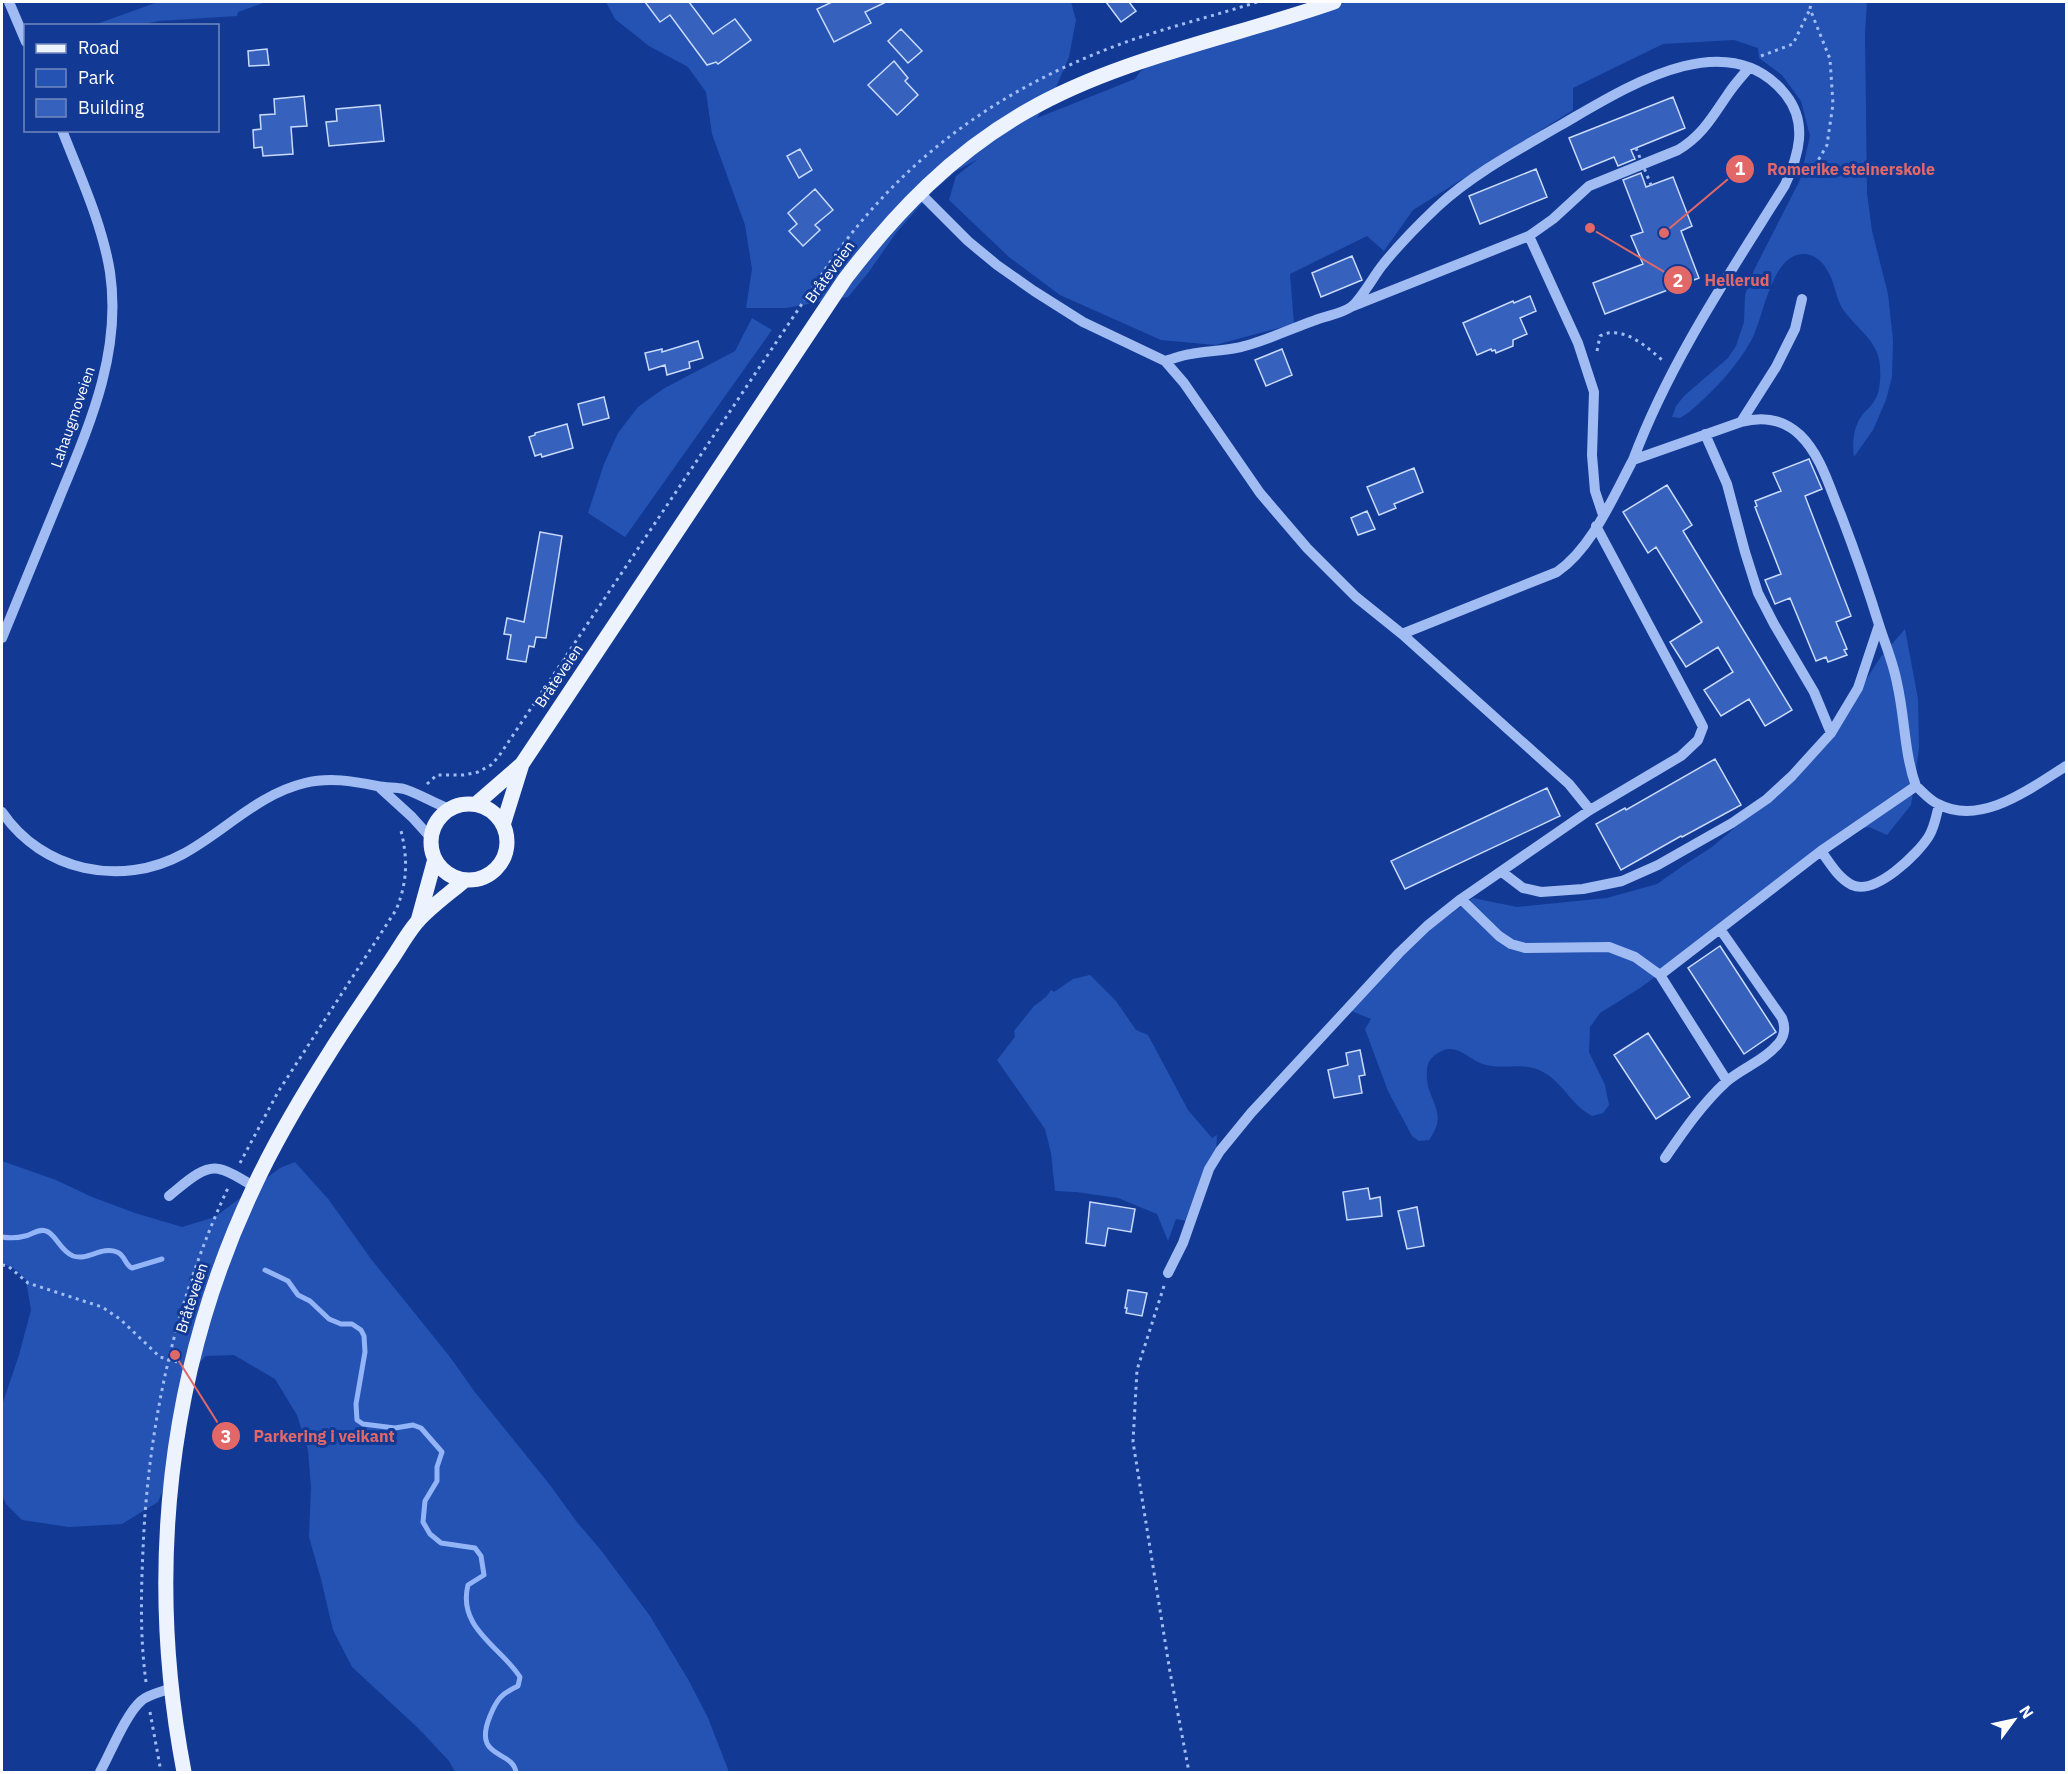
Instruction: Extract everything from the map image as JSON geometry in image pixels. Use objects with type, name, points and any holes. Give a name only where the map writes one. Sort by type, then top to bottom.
[{"type":"main road","name":"Bråteveien","points":[[476,804],[522,764],[844,279],[880,233],[919,192],[986,137],[1027,111],[1066,92],[1132,65],[1334,2]]},
{"type":"main road","name":"Bråteveien","points":[[503,825],[522,764]]},
{"type":"main road","points":[[476,804],[492,811],[503,825],[507,836],[507,848],[497,868],[488,875],[465,880],[447,873],[435,859],[431,838],[437,821],[450,809],[476,804]]},
{"type":"main road","name":"Bråteveien","points":[[418,921],[435,859]]},
{"type":"main road","name":"Bråteveien","points":[[184,1773],[172,1688],[165,1570],[168,1501],[177,1432],[190,1366],[207,1307],[221,1264],[254,1186],[316,1074],[418,921],[465,880]]},
{"type":"street","points":[[9,2],[24,37]]},
{"type":"street","points":[[1352,306],[1410,233],[1463,184],[1493,164],[1650,76],[1675,67],[1697,63],[1737,63],[1767,77],[1792,103],[1799,119],[1797,151],[1793,169],[1674,369],[1643,435],[1634,460],[1603,515],[1571,563],[1557,572],[1402,634]]},
{"type":"street","points":[[1165,361],[1191,354],[1238,348],[1529,236],[1553,219],[1588,186],[1678,150],[1692,142],[1749,68]]},
{"type":"street","name":"Lahaugmoveien","points":[[2,638],[84,439],[102,386],[112,337],[112,291],[103,244],[86,191],[63,132]]},
{"type":"street","points":[[919,192],[968,241],[997,266],[1083,321],[1165,361],[1184,383],[1260,492],[1307,548],[1356,597],[1402,634],[1569,784],[1590,810]]},
{"type":"street","points":[[1529,236],[1578,343],[1594,392],[1592,464],[1595,490],[1603,515]]},
{"type":"street","points":[[1741,422],[1776,367],[1795,329],[1802,299]]},
{"type":"street","points":[[1634,460],[1741,422],[1762,418],[1784,424],[1799,434],[1811,448],[1827,481],[1863,573],[1897,680],[1904,714],[1910,768],[1916,786],[1939,805],[1975,811],[2005,801],[2067,766]]},
{"type":"street","points":[[1705,434],[1727,484],[1758,593],[1814,692],[1831,733]]},
{"type":"street","points":[[1168,1273],[1183,1243],[1209,1169],[1234,1132],[1399,953],[1427,926],[1461,899],[1590,810],[1681,756],[1698,740],[1703,727],[1596,526]]},
{"type":"street","points":[[1502,872],[1523,888],[1541,892],[1583,889],[1622,881],[1658,866],[1732,824],[1792,776],[1831,733],[1858,688],[1879,624]]},
{"type":"street","points":[[2,812],[24,839],[48,855],[73,866],[117,871],[148,868],[172,860],[199,845],[273,795],[304,783],[340,780],[405,789],[450,809]]},
{"type":"street","points":[[378,786],[431,838]]},
{"type":"street","points":[[1660,975],[1821,851],[1916,786]]},
{"type":"street","points":[[1821,851],[1837,874],[1845,881],[1862,888],[1872,886],[1900,867],[1922,844],[1935,824],[1939,805]]},
{"type":"street","points":[[1461,899],[1499,936],[1511,944],[1525,948],[1609,946],[1635,957],[1660,975],[1727,1081]]},
{"type":"street","points":[[1665,1158],[1686,1129],[1727,1081],[1769,1053],[1779,1044],[1785,1030],[1782,1018],[1720,929]]},
{"type":"street","points":[[169,1196],[205,1170],[213,1168],[224,1170],[254,1186]]},
{"type":"street","points":[[100,1773],[132,1711],[148,1696],[172,1688]]},
{"type":"path","points":[[424,787],[438,775],[464,775],[478,772],[491,765],[499,756],[834,256],[863,217],[898,180],[923,157],[972,120],[1036,81],[1118,45],[1257,2]]},
{"type":"path","points":[[1737,63],[1767,55],[1792,44],[1810,9],[1811,2]]},
{"type":"path","points":[[1785,185],[1795,183],[1812,171],[1827,145],[1833,104],[1830,59],[1810,9]]},
{"type":"path","points":[[1636,147],[1651,185]]},
{"type":"path","points":[[1596,356],[1600,336],[1607,333],[1618,333],[1646,347],[1674,369]]},
{"type":"path","points":[[2,1265],[8,1266],[28,1283],[102,1307],[120,1319],[160,1357],[190,1366]]},
{"type":"path","points":[[1168,1273],[1137,1370],[1133,1442],[1170,1672],[1189,1773]]},
{"type":"green space","points":[[158,2],[266,2],[238,12],[237,16],[144,24],[97,24]]},
{"type":"green space","points":[[606,2],[1071,2],[1076,20],[1069,57],[1054,92],[1037,118],[1135,79],[1140,72],[1170,51],[1339,2],[1867,2],[1865,33],[1867,193],[1872,231],[1888,294],[1893,340],[1892,377],[1886,400],[1873,430],[1854,457],[1855,429],[1877,396],[1880,378],[1879,359],[1867,337],[1844,311],[1825,267],[1816,257],[1806,254],[1794,256],[1784,263],[1770,288],[1756,331],[1731,371],[1688,413],[1680,418],[1672,417],[1676,406],[1684,396],[1728,358],[1736,346],[1744,322],[1745,295],[1754,270],[1800,180],[1810,136],[1801,101],[1782,75],[1759,58],[1758,48],[1734,40],[1663,44],[1573,88],[1573,110],[1413,210],[1384,251],[1367,236],[1290,274],[1294,324],[1215,345],[1161,340],[1060,295],[1009,257],[949,200],[956,176],[978,159],[956,171],[931,193],[896,233],[848,297],[786,308],[746,308],[752,269],[745,225],[712,134],[706,92],[688,67],[649,46],[615,19]]},
{"type":"green space","points":[[752,318],[772,330],[625,537],[588,513],[604,464],[618,433],[638,407],[663,389],[735,351]]},
{"type":"green space","points":[[1905,629],[1918,699],[1919,748],[1911,805],[1887,835],[1869,827],[1852,831],[1640,988],[1600,1013],[1590,1027],[1589,1052],[1605,1085],[1609,1105],[1603,1113],[1592,1116],[1585,1112],[1554,1080],[1540,1070],[1486,1065],[1461,1052],[1449,1049],[1435,1055],[1427,1068],[1429,1090],[1437,1113],[1438,1121],[1435,1130],[1429,1140],[1419,1141],[1412,1136],[1388,1091],[1365,1029],[1371,1019],[1349,1010],[1363,985],[1380,965],[1473,898],[1517,907],[1607,898],[1657,884],[1712,847],[1751,814],[1801,764],[1860,689],[1880,658]]},
{"type":"green space","points":[[1090,975],[1116,1001],[1136,1030],[1148,1035],[1188,1110],[1212,1138],[1217,1135],[1216,1155],[1192,1222],[1176,1219],[1168,1241],[1157,1214],[1118,1198],[1055,1191],[1051,1153],[1045,1129],[997,1060],[1015,1037],[1014,1031],[1034,1006],[1051,990],[1054,992],[1073,979]]},
{"type":"green space","points":[[2,1161],[56,1180],[92,1197],[135,1213],[182,1227],[215,1217],[280,1168],[295,1162],[329,1200],[371,1259],[450,1357],[650,1616],[708,1718],[729,1772],[455,1772],[449,1761],[418,1728],[352,1667],[333,1630],[309,1537],[311,1487],[308,1450],[297,1415],[275,1379],[234,1355],[206,1356],[192,1371],[171,1471],[158,1502],[122,1524],[69,1527],[22,1520],[6,1504],[2,1495],[2,1405],[31,1310],[26,1280],[11,1266],[2,1265]]},
{"type":"building","points":[[645,2],[689,2],[713,34],[735,19],[751,40],[718,64],[716,62],[707,65],[670,15],[660,22]]},
{"type":"building","points":[[832,2],[886,2],[865,12],[871,23],[834,42],[817,9]]},
{"type":"building","points":[[1106,2],[1129,2],[1136,11],[1121,22]]},
{"type":"building","points":[[901,29],[922,51],[908,63],[888,41]]},
{"type":"building","points":[[267,49],[269,65],[249,66],[248,51]]},
{"type":"building","points":[[894,61],[908,78],[905,81],[918,95],[897,115],[868,85]]},
{"type":"building","points":[[304,96],[307,126],[291,127],[293,154],[263,156],[262,147],[254,148],[253,130],[261,129],[260,115],[275,114],[274,99]]},
{"type":"building","points":[[1673,97],[1685,128],[1631,150],[1635,159],[1618,166],[1614,157],[1582,170],[1569,138]]},
{"type":"building","points":[[380,105],[384,141],[329,146],[326,122],[337,121],[336,109]]},
{"type":"building","points":[[800,149],[812,170],[799,178],[787,156]]},
{"type":"building","points":[[1536,169],[1547,197],[1480,224],[1469,196]]},
{"type":"building","points":[[1641,173],[1646,187],[1673,177],[1692,226],[1681,231],[1699,278],[1605,314],[1593,283],[1643,264],[1631,236],[1643,232],[1623,180]]},
{"type":"building","points":[[815,189],[833,210],[815,225],[820,230],[803,246],[789,231],[797,224],[788,213]]},
{"type":"building","points":[[1352,256],[1362,280],[1321,297],[1312,273]]},
{"type":"building","points":[[1530,296],[1536,311],[1520,318],[1527,334],[1513,340],[1513,346],[1496,353],[1491,349],[1477,355],[1463,323]]},
{"type":"building","points":[[698,341],[703,358],[689,362],[690,368],[667,375],[665,365],[649,370],[645,353],[662,349],[662,352]]},
{"type":"building","points":[[1282,349],[1292,375],[1266,386],[1255,360]]},
{"type":"building","points":[[604,397],[609,418],[583,425],[578,404]]},
{"type":"building","points":[[567,424],[573,448],[542,457],[541,454],[535,456],[529,437],[535,433]]},
{"type":"building","points":[[1809,459],[1822,489],[1805,496],[1851,616],[1836,622],[1847,649],[1844,650],[1847,655],[1828,662],[1826,657],[1816,661],[1790,598],[1775,604],[1765,580],[1781,574],[1755,507],[1757,506],[1755,501],[1781,491],[1773,473]]},
{"type":"building","points":[[1414,468],[1423,492],[1394,504],[1396,508],[1379,515],[1367,487]]},
{"type":"building","points":[[1667,485],[1692,525],[1683,531],[1792,710],[1765,726],[1749,699],[1721,716],[1704,690],[1733,672],[1718,647],[1686,667],[1670,642],[1702,622],[1656,547],[1648,553],[1623,512]]},
{"type":"building","points":[[1367,511],[1375,529],[1358,535],[1351,518]]},
{"type":"building","points":[[540,532],[562,536],[546,638],[536,637],[534,647],[529,646],[526,662],[507,659],[511,635],[504,634],[507,618],[524,622]]},
{"type":"building","points":[[1715,759],[1741,805],[1621,870],[1596,824],[1625,808],[1626,810]]},
{"type":"building","points":[[1547,788],[1560,816],[1405,889],[1391,861]]},
{"type":"building","points":[[1720,946],[1776,1032],[1744,1054],[1688,968]]},
{"type":"building","points":[[1648,1033],[1690,1097],[1656,1119],[1614,1055]]},
{"type":"building","points":[[1360,1050],[1365,1075],[1359,1076],[1362,1093],[1334,1098],[1328,1070],[1348,1065],[1346,1053]]},
{"type":"building","points":[[1368,1188],[1370,1199],[1380,1197],[1382,1216],[1347,1220],[1343,1192]]},
{"type":"building","points":[[1090,1202],[1135,1209],[1131,1232],[1108,1228],[1105,1246],[1086,1243]]},
{"type":"building","points":[[1417,1207],[1424,1246],[1407,1249],[1398,1211]]},
{"type":"building","points":[[1128,1290],[1147,1293],[1142,1316],[1126,1313]]},
{"type":"waterway","points":[[2,1237],[19,1237],[40,1230],[46,1231],[53,1235],[73,1256],[84,1257],[105,1251],[117,1252],[132,1268],[162,1259]]},
{"type":"waterway","points":[[265,1270],[288,1281],[298,1295],[310,1301],[329,1319],[341,1324],[352,1324],[361,1330],[364,1336],[365,1352],[356,1404],[357,1420],[363,1424],[395,1428],[413,1425],[421,1428],[442,1452],[437,1467],[437,1481],[425,1501],[423,1522],[430,1534],[441,1543],[475,1548],[481,1556],[484,1575],[468,1585],[466,1600],[469,1613],[483,1636],[520,1677],[518,1686],[507,1692],[495,1705],[486,1730],[486,1740],[489,1747],[508,1760],[516,1772]]},
{"type":"place","name":"Hellerud","points":[[1590,228]]},
{"type":"place","name":"Romerike steinerskole","points":[[1664,233]]},
{"type":"place","name":"Parkering i veikant","points":[[175,1355]]}]
